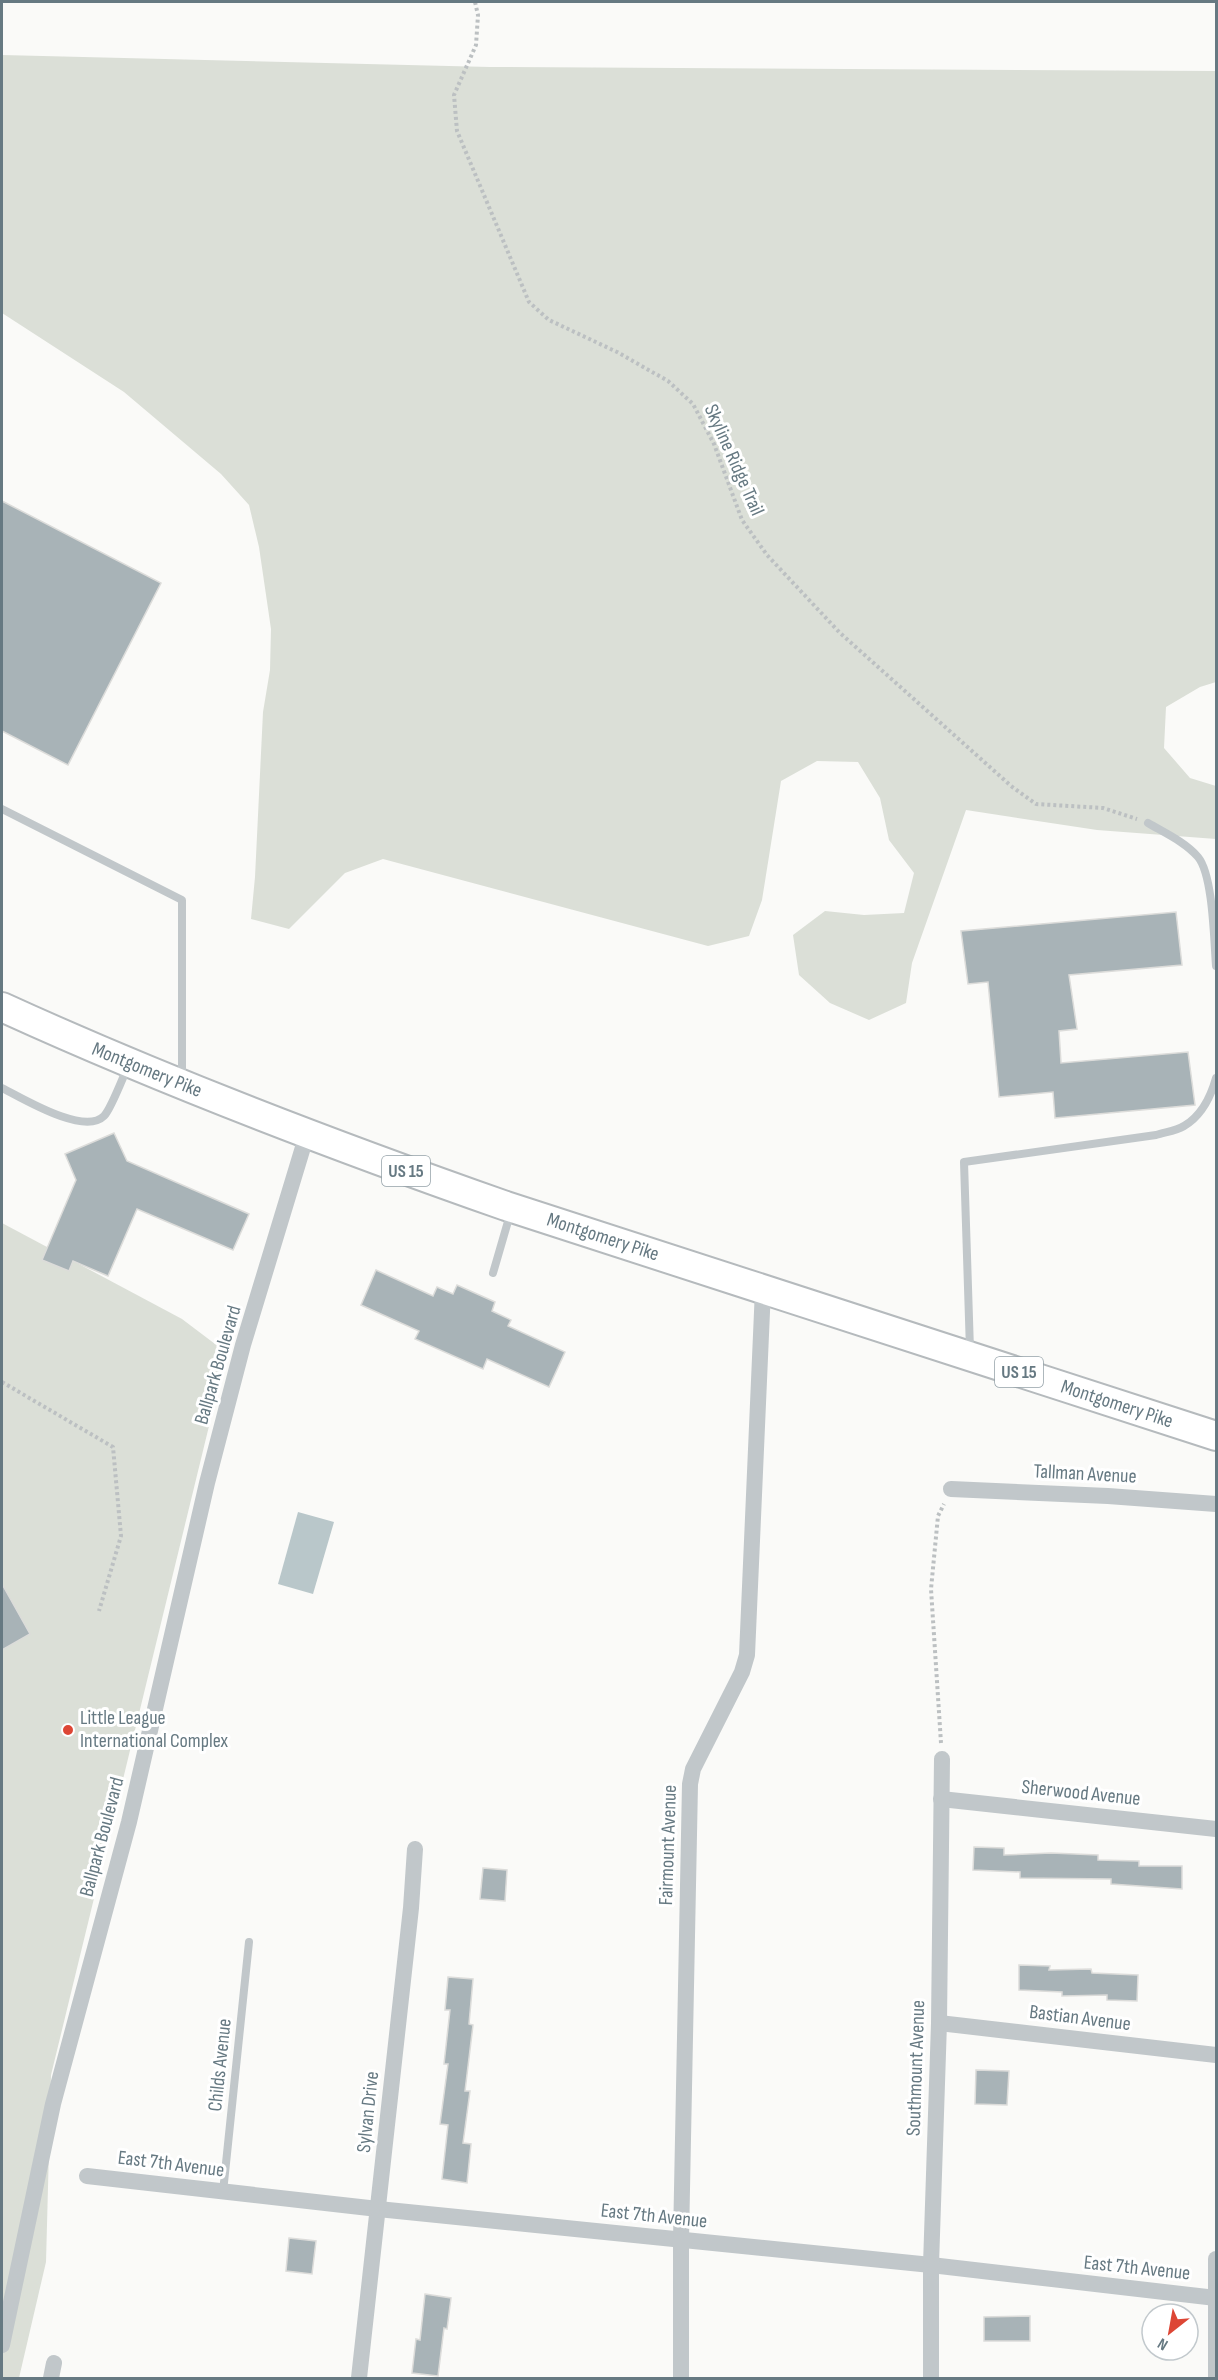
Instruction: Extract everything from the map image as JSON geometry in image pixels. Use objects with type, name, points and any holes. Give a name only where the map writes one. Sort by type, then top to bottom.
[{"type":"highway","name":"Montgomery Pike","points":[[2,1007],[129,1063],[307,1134],[512,1208],[1216,1436]]},
{"type":"street","name":"Ballpark Boulevard","points":[[2,2344],[53,2104],[129,1822],[207,1483],[243,1345],[266,1275],[292,1177],[307,1134]]},
{"type":"street","name":"Fairmount Avenue","points":[[681,2379],[681,2240],[690,1784],[693,1769],[742,1672],[747,1654],[763,1289]]},
{"type":"street","name":"Tallman Avenue","points":[[951,1489],[1108,1496],[1216,1504]]},
{"type":"street","name":"Southmount Avenue","points":[[931,2379],[931,2265],[939,2023],[942,1759]]},
{"type":"street","name":"Sherwood Avenue","points":[[941,1799],[1216,1829]]},
{"type":"street","name":"Sylvan Drive","points":[[359,2379],[411,1908],[415,1849]]},
{"type":"street","name":"Bastian Avenue","points":[[939,2023],[1216,2055]]},
{"type":"street","name":"East 7th Avenue","points":[[87,2176],[378,2209],[931,2265],[1216,2298]]},
{"type":"street","points":[[1216,2259],[1216,2379]]},
{"type":"lane","points":[[2,809],[182,900],[182,1084]]},
{"type":"lane","points":[[1148,823],[1187,847],[1199,859],[1208,879],[1216,966]]},
{"type":"lane","points":[[2,1088],[72,1121],[80,1123],[95,1121],[104,1117],[129,1063]]},
{"type":"lane","points":[[970,1356],[964,1162],[1156,1135],[1184,1126],[1201,1110],[1212,1093],[1216,1078]]},
{"type":"lane","points":[[493,1273],[512,1208]]},
{"type":"lane","name":"Childs Avenue","points":[[223,2192],[249,1942]]},
{"type":"path","name":"Skyline Ridge Trail","points":[[475,2],[478,15],[476,45],[454,95],[457,131],[529,302],[549,320],[617,352],[668,381],[693,404],[714,444],[742,520],[767,555],[840,633],[1011,786],[1036,804],[1102,808],[1148,823]]},
{"type":"path","points":[[2,1382],[113,1447],[121,1536],[99,1611]]},
{"type":"path","points":[[942,1759],[931,1589],[938,1516],[951,1489]]},
{"type":"shaded area","points":[[2,55],[490,67],[1216,71],[1216,682],[1200,687],[1166,707],[1164,748],[1190,778],[1216,786],[1216,839],[1097,830],[966,810],[912,963],[906,1003],[869,1020],[830,1003],[799,975],[793,935],[825,911],[864,915],[904,913],[914,873],[889,840],[880,798],[858,762],[817,761],[781,781],[762,900],[749,936],[708,946],[383,859],[345,873],[289,929],[251,919],[263,712],[270,670],[271,629],[259,547],[249,505],[221,474],[124,392],[2,313]]},
{"type":"shaded area","name":"Little League International Complex","points":[[2,1223],[182,1319],[219,1347],[219,1385],[51,2075],[46,2262],[19,2378],[2,2378]]},
{"type":"shaded area","points":[[298,1512],[334,1522],[313,1594],[278,1584]]},
{"type":"building","points":[[2,501],[161,583],[68,765],[2,731]]},
{"type":"building","points":[[1176,912],[1182,965],[1069,975],[1077,1029],[1059,1031],[1061,1063],[1188,1052],[1195,1105],[1055,1118],[1053,1092],[999,1097],[988,982],[968,984],[961,931]]},
{"type":"building","points":[[114,1133],[127,1161],[249,1214],[233,1250],[137,1209],[108,1276],[73,1261],[69,1271],[42,1260],[76,1180],[65,1154]]},
{"type":"building","points":[[376,1270],[433,1296],[437,1287],[453,1294],[457,1285],[495,1302],[492,1311],[511,1320],[508,1326],[565,1352],[549,1387],[487,1359],[483,1369],[415,1339],[419,1331],[361,1305]]},
{"type":"building","points":[[2,1584],[30,1634],[2,1650]]},
{"type":"building","points":[[974,1847],[1004,1848],[1004,1855],[1051,1853],[1098,1855],[1098,1860],[1139,1861],[1139,1866],[1182,1866],[1182,1889],[1111,1884],[1111,1879],[1020,1878],[1020,1872],[973,1870]]},
{"type":"building","points":[[483,1868],[507,1870],[505,1901],[480,1899]]},
{"type":"building","points":[[1019,1965],[1050,1966],[1049,1970],[1091,1969],[1092,1973],[1138,1975],[1137,2001],[1107,2000],[1107,1995],[1062,1996],[1062,1992],[1019,1990]]},
{"type":"building","points":[[448,1977],[473,1979],[469,2024],[473,2025],[465,2091],[470,2091],[463,2143],[471,2144],[467,2183],[442,2179],[448,2125],[440,2124],[448,2064],[444,2064],[450,2010],[445,2010]]},
{"type":"building","points":[[976,2070],[1009,2071],[1007,2105],[975,2104]]},
{"type":"building","points":[[289,2238],[316,2241],[312,2274],[286,2271]]},
{"type":"building","points":[[425,2294],[451,2298],[447,2329],[444,2328],[438,2376],[412,2373],[416,2339],[420,2340]]},
{"type":"building","points":[[1030,2316],[1030,2341],[984,2341],[984,2317]]},
{"type":"place","name":"Little League International Complex","points":[[68,1730]]}]
